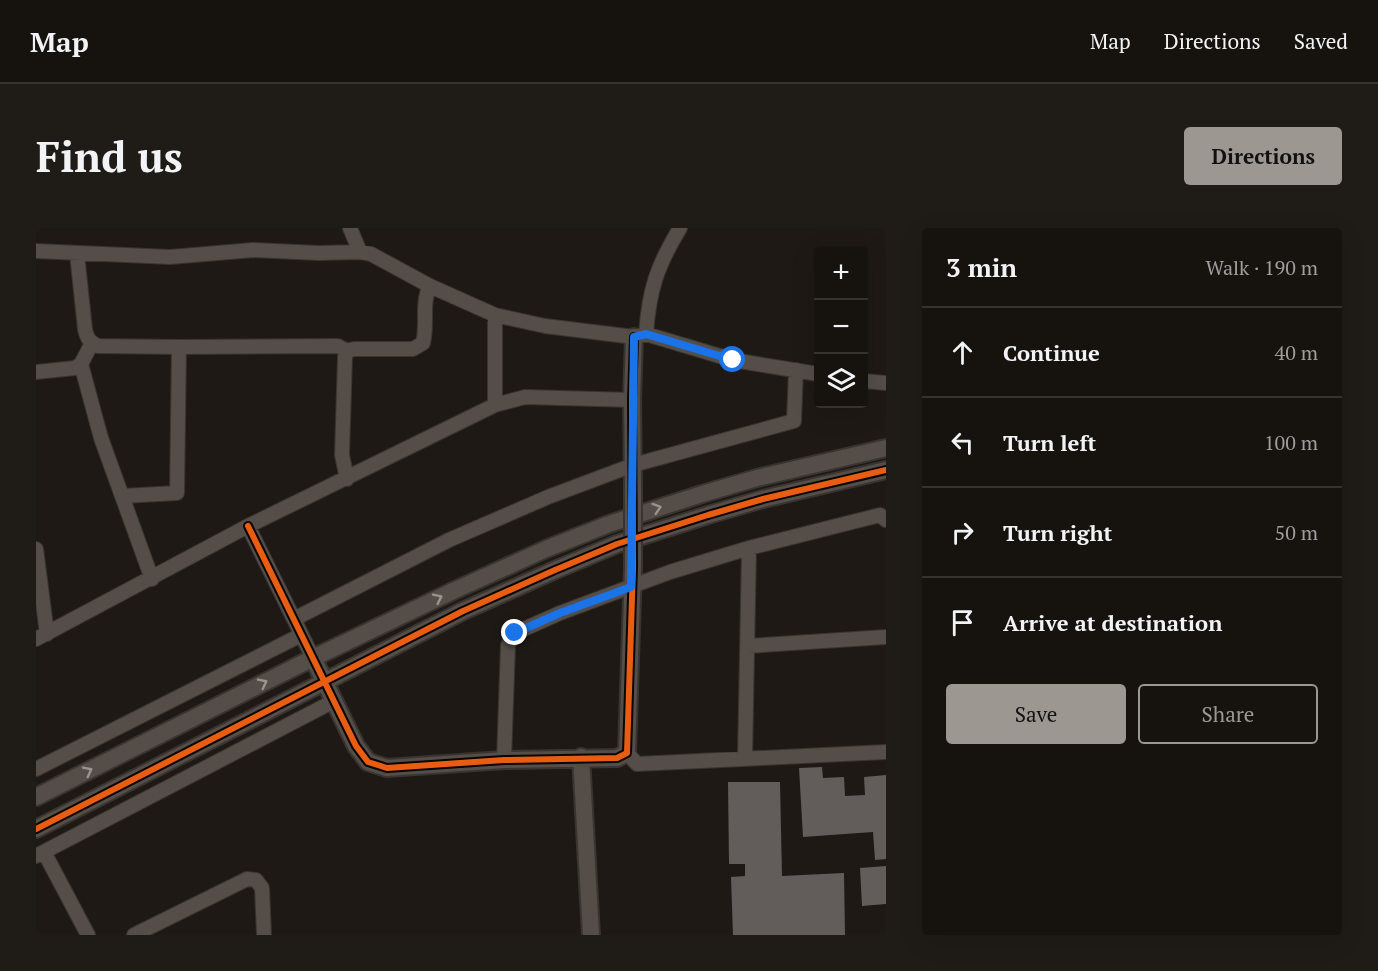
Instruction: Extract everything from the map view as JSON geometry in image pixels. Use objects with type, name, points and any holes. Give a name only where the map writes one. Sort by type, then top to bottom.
[{"type":"street","points":[[350,228],[360,252]]},
{"type":"street","points":[[680,228],[662,258],[656,276],[640,335],[632,400],[633,567],[627,753],[638,764],[886,752]]},
{"type":"street","points":[[36,251],[170,257],[253,250],[360,252],[371,254],[430,286],[495,315],[545,326],[640,335],[733,360],[814,373]]},
{"type":"street","points":[[77,254],[87,338],[98,346],[338,346],[347,351],[413,349],[423,343],[426,332],[425,294],[430,286]]},
{"type":"street","points":[[495,315],[495,405]]},
{"type":"street","points":[[36,372],[75,369],[81,364],[92,343]]},
{"type":"street","points":[[122,496],[177,493],[179,347]]},
{"type":"street","points":[[346,479],[342,455],[347,351]]},
{"type":"street","points":[[81,364],[101,438],[152,579]]},
{"type":"street","points":[[294,619],[449,540],[548,497],[633,465],[794,421],[796,370]]},
{"type":"street","points":[[868,381],[886,383]]},
{"type":"street","points":[[36,549],[41,637],[248,526],[495,405],[525,397],[632,400]]},
{"type":"street","points":[[36,797],[313,658],[453,591],[609,524],[757,477],[886,447]]},
{"type":"street","points":[[36,829],[463,611],[617,544],[763,499],[886,470]]},
{"type":"street","points":[[504,760],[508,645],[515,633],[560,613],[670,572],[749,548],[880,515],[886,520]]},
{"type":"street","points":[[248,526],[356,746],[368,762],[387,768],[504,760],[617,758],[627,753]]},
{"type":"street","points":[[745,759],[749,548]]},
{"type":"street","points":[[36,769],[301,635]]},
{"type":"street","points":[[748,646],[886,637]]},
{"type":"street","points":[[88,935],[40,854],[334,701]]},
{"type":"street","points":[[581,757],[591,935]]},
{"type":"street","points":[[134,935],[247,879],[256,879],[262,888],[264,935]]},
{"type":"building","points":[[822,767],[823,778],[844,777],[845,796],[865,795],[864,777],[886,775],[886,859],[875,860],[873,832],[803,837],[799,768]]},
{"type":"building","points":[[728,782],[780,782],[782,876],[844,873],[845,935],[733,935],[731,877],[745,876],[745,864],[729,864]]},
{"type":"building","points":[[886,866],[886,904],[862,906],[860,868]]},
{"type":"cycle path","points":[[248,526],[356,746],[368,762],[387,768],[504,760],[617,758],[627,753],[633,567],[634,337]]},
{"type":"cycle path","points":[[36,829],[463,611],[555,570],[617,544],[708,515],[763,499],[886,470]]},
{"type":"route","points":[[515,633],[560,613],[631,587],[634,337],[646,334],[733,360]]}]
